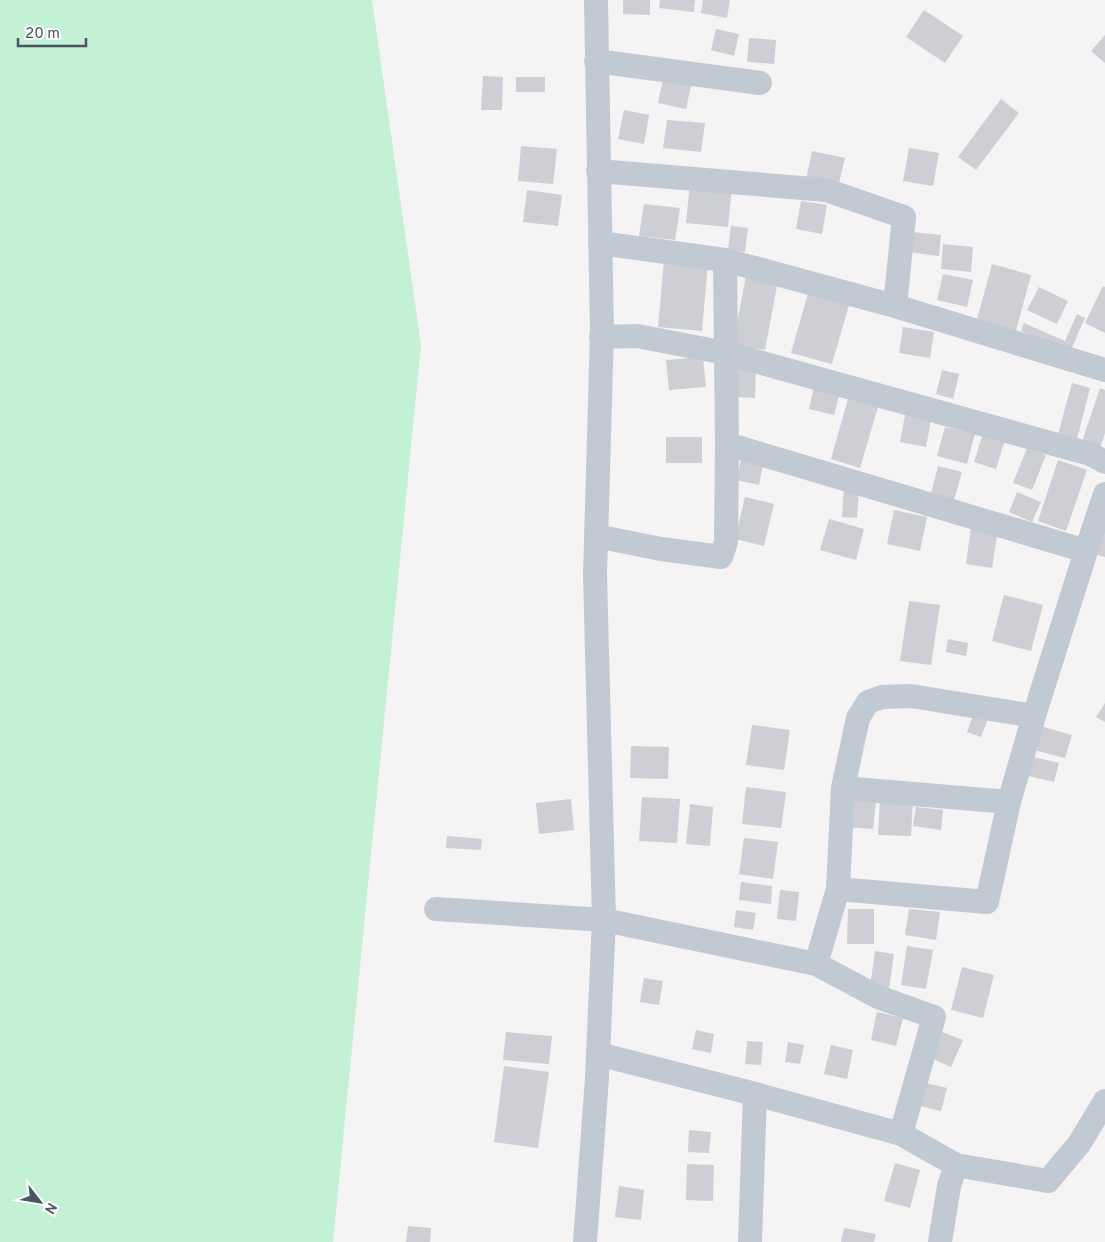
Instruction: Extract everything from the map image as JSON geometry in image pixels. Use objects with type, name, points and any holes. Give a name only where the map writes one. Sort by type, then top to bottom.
[{"type":"street","points":[[585,1242],[597,1078],[604,920],[595,576],[601,336],[596,0]]},
{"type":"street","points":[[596,61],[760,83]]},
{"type":"street","points":[[598,171],[826,190],[904,217],[895,306]]},
{"type":"street","points":[[600,243],[725,260],[895,306],[1105,370]]},
{"type":"street","points":[[596,536],[661,549],[722,557],[726,542],[727,444],[725,260]]},
{"type":"street","points":[[601,336],[637,336],[726,353],[1090,454],[1105,462]]},
{"type":"street","points":[[727,444],[1086,551]]},
{"type":"street","points":[[838,889],[987,902],[1009,802],[1034,716],[1105,494]]},
{"type":"street","points":[[816,964],[838,889],[843,788],[858,718],[868,702],[882,697],[911,696],[1034,716]]},
{"type":"street","points":[[843,788],[1009,802]]},
{"type":"street","points":[[436,909],[604,920],[816,964],[878,997],[934,1017],[901,1134]]},
{"type":"street","points":[[598,1054],[901,1134],[956,1165],[1048,1181],[1079,1144],[1105,1102]]},
{"type":"street","points":[[750,1242],[755,1094]]},
{"type":"street","points":[[940,1242],[949,1186],[956,1165]]},
{"type":"green space","points":[[0,0],[372,0],[421,345],[333,1242],[0,1242]]},
{"type":"building","points":[[623,0],[650,0],[650,15],[623,14]]},
{"type":"building","points":[[660,0],[695,0],[694,12],[659,8]]},
{"type":"building","points":[[703,0],[730,0],[727,18],[701,13]]},
{"type":"building","points":[[924,10],[963,36],[945,63],[906,37]]},
{"type":"building","points":[[716,29],[739,34],[734,56],[711,50]]},
{"type":"building","points":[[1105,35],[1105,63],[1091,51]]},
{"type":"building","points":[[749,38],[776,40],[774,64],[747,62]]},
{"type":"building","points":[[664,75],[692,81],[686,109],[658,103]]},
{"type":"building","points":[[483,76],[503,77],[502,110],[481,110]]},
{"type":"building","points":[[516,77],[545,77],[545,92],[516,92]]},
{"type":"building","points":[[1001,99],[1019,113],[976,170],[958,157]]},
{"type":"building","points":[[624,110],[649,115],[644,144],[618,139]]},
{"type":"building","points":[[667,120],[705,123],[701,152],[663,148]]},
{"type":"building","points":[[521,146],[557,149],[553,184],[518,181]]},
{"type":"building","points":[[909,148],[939,153],[933,186],[903,181]]},
{"type":"building","points":[[812,151],[845,158],[838,187],[806,180]]},
{"type":"building","points":[[690,183],[732,187],[728,227],[686,223]]},
{"type":"building","points":[[527,190],[562,195],[558,226],[523,222]]},
{"type":"building","points":[[801,201],[827,205],[822,234],[796,229]]},
{"type":"building","points":[[644,204],[680,208],[675,240],[639,236]]},
{"type":"building","points":[[731,226],[748,228],[745,252],[728,250]]},
{"type":"building","points":[[911,232],[941,235],[939,256],[908,252]]},
{"type":"building","points":[[943,244],[973,247],[971,272],[941,269]]},
{"type":"building","points":[[664,260],[708,263],[702,331],[658,327]]},
{"type":"building","points":[[992,264],[1031,275],[1014,338],[975,327]]},
{"type":"building","points":[[943,274],[973,280],[967,307],[937,300]]},
{"type":"building","points":[[746,275],[778,280],[765,350],[733,345]]},
{"type":"building","points":[[810,286],[851,298],[832,364],[791,353]]},
{"type":"building","points":[[1103,286],[1105,287],[1105,333],[1085,323]]},
{"type":"building","points":[[1039,287],[1068,301],[1057,324],[1027,310]]},
{"type":"building","points":[[1077,314],[1085,318],[1070,352],[1021,331],[1024,323],[1065,341]]},
{"type":"building","points":[[903,327],[934,332],[930,358],[899,353]]},
{"type":"building","points":[[703,357],[706,387],[669,390],[666,360]]},
{"type":"building","points":[[735,367],[756,367],[755,398],[734,397]]},
{"type":"building","points":[[942,370],[959,374],[953,399],[936,394]]},
{"type":"building","points":[[815,382],[841,388],[834,415],[809,409]]},
{"type":"building","points":[[1072,383],[1090,388],[1075,447],[1056,442]]},
{"type":"building","points":[[1100,388],[1105,390],[1105,433],[1098,454],[1080,448]]},
{"type":"building","points":[[848,399],[878,407],[860,468],[831,459]]},
{"type":"building","points":[[905,415],[931,420],[926,447],[900,442]]},
{"type":"building","points":[[945,427],[975,434],[967,464],[937,456]]},
{"type":"building","points":[[984,430],[1006,437],[996,469],[974,462]]},
{"type":"building","points":[[666,437],[702,437],[702,463],[666,463]]},
{"type":"building","points":[[1027,448],[1046,455],[1032,490],[1013,483]]},
{"type":"building","points":[[742,454],[764,459],[759,485],[737,480]]},
{"type":"building","points":[[1058,460],[1087,470],[1066,531],[1038,521]]},
{"type":"building","points":[[938,466],[962,472],[953,504],[930,498]]},
{"type":"building","points":[[844,487],[859,488],[857,518],[842,517]]},
{"type":"building","points":[[1017,492],[1041,502],[1032,522],[1009,512]]},
{"type":"building","points":[[745,497],[774,504],[764,546],[735,539]]},
{"type":"building","points":[[894,510],[927,517],[920,551],[887,544]]},
{"type":"building","points":[[829,519],[864,529],[856,560],[820,550]]},
{"type":"building","points":[[971,526],[998,530],[992,568],[966,564]]},
{"type":"building","points":[[1105,526],[1105,557],[1091,553]]},
{"type":"building","points":[[1004,595],[1043,605],[1031,651],[992,641]]},
{"type":"building","points":[[909,601],[940,605],[931,665],[900,661]]},
{"type":"building","points":[[948,639],[968,643],[966,656],[946,652]]},
{"type":"building","points":[[1105,703],[1105,722],[1096,717]]},
{"type":"building","points":[[974,713],[988,718],[981,737],[967,732]]},
{"type":"building","points":[[752,725],[790,730],[784,770],[746,765]]},
{"type":"building","points":[[1037,725],[1072,735],[1065,758],[1030,749]]},
{"type":"building","points":[[631,746],[669,747],[668,779],[630,778]]},
{"type":"building","points":[[1029,756],[1059,763],[1054,782],[1024,775]]},
{"type":"building","points":[[746,787],[786,792],[781,828],[742,824]]},
{"type":"building","points":[[642,797],[680,799],[677,843],[639,841]]},
{"type":"building","points":[[880,798],[913,800],[911,836],[878,835]]},
{"type":"building","points":[[571,799],[574,830],[539,834],[536,803]]},
{"type":"building","points":[[846,799],[876,802],[873,829],[844,827]]},
{"type":"building","points":[[690,804],[713,807],[710,846],[686,844]]},
{"type":"building","points":[[916,807],[943,810],[941,830],[913,826]]},
{"type":"building","points":[[447,836],[482,839],[481,850],[446,848]]},
{"type":"building","points":[[744,838],[778,842],[773,879],[739,874]]},
{"type":"building","points":[[741,882],[772,886],[771,904],[739,900]]},
{"type":"building","points":[[780,890],[799,892],[796,921],[777,919]]},
{"type":"building","points":[[848,909],[874,909],[874,944],[847,944]]},
{"type":"building","points":[[909,909],[940,912],[936,940],[905,935]]},
{"type":"building","points":[[736,910],[756,913],[753,930],[734,927]]},
{"type":"building","points":[[907,946],[933,950],[926,989],[901,985]]},
{"type":"building","points":[[875,951],[894,954],[889,989],[870,987]]},
{"type":"building","points":[[962,967],[994,975],[983,1018],[951,1010]]},
{"type":"building","points":[[644,978],[663,981],[659,1005],[640,1002]]},
{"type":"building","points":[[877,1012],[903,1018],[896,1046],[871,1040]]},
{"type":"building","points":[[696,1030],[714,1034],[711,1053],[692,1049]]},
{"type":"building","points":[[506,1032],[552,1036],[549,1064],[503,1060]]},
{"type":"building","points":[[942,1032],[963,1040],[951,1067],[931,1058]]},
{"type":"building","points":[[747,1041],[763,1042],[761,1065],[745,1064]]},
{"type":"building","points":[[788,1042],[804,1045],[800,1064],[785,1062]]},
{"type":"building","points":[[831,1045],[853,1050],[847,1079],[824,1074]]},
{"type":"building","points":[[504,1066],[549,1072],[538,1148],[494,1142]]},
{"type":"building","points":[[922,1082],[947,1088],[941,1111],[916,1105]]},
{"type":"building","points":[[689,1130],[711,1132],[709,1153],[688,1152]]},
{"type":"building","points":[[895,1163],[920,1170],[910,1208],[884,1201]]},
{"type":"building","points":[[687,1164],[714,1165],[713,1201],[686,1200]]},
{"type":"building","points":[[619,1186],[644,1190],[641,1220],[615,1217]]},
{"type":"building","points":[[408,1226],[431,1228],[430,1242],[406,1242]]},
{"type":"building","points":[[844,1228],[876,1234],[874,1242],[841,1242]]}]
